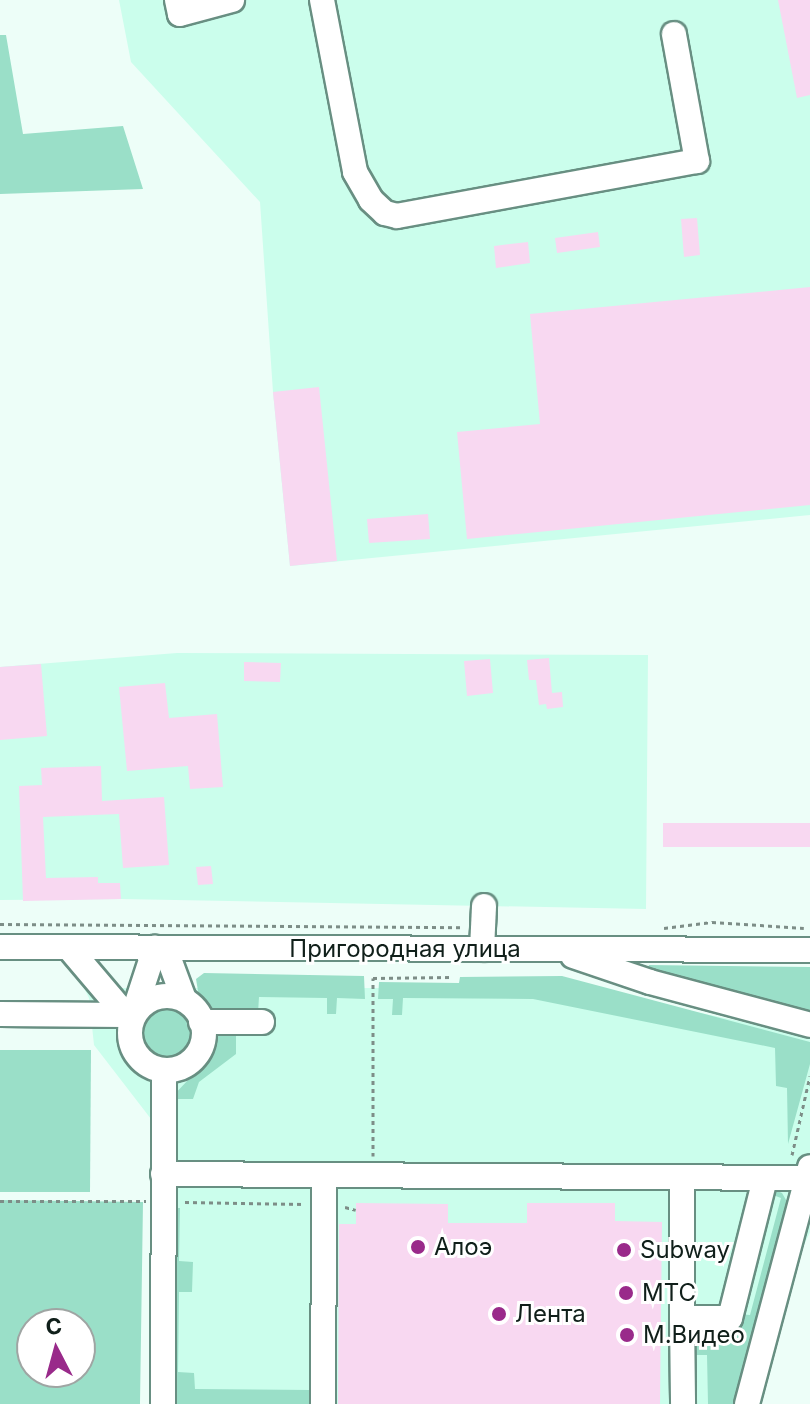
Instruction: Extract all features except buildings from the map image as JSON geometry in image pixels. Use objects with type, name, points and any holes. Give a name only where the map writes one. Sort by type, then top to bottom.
[{"type":"street","points":[[177,0],[180,14],[232,0]]},
{"type":"street","points":[[322,0],[358,180],[378,206],[397,216],[697,161],[674,34]]},
{"type":"street","name":"Пригородная улица","points":[[0,947],[160,948],[483,927],[552,949],[810,950]]},
{"type":"street","points":[[69,948],[128,1018]]},
{"type":"street","points":[[160,948],[184,999],[199,1013],[204,1032],[199,1052],[184,1066],[164,1070],[143,1062],[130,1044],[128,1018],[160,948]]},
{"type":"street","points":[[552,949],[650,982],[810,1025]]},
{"type":"street","points":[[0,1014],[128,1018],[144,1003],[165,995],[184,999]]},
{"type":"street","points":[[201,1022],[262,1022]]},
{"type":"street","points":[[163,1404],[164,1070]]},
{"type":"street","points":[[163,1174],[792,1176]]},
{"type":"street","points":[[323,1404],[324,1175]]},
{"type":"street","points":[[682,1318],[730,1318],[792,1176]]},
{"type":"street","points":[[747,1404],[792,1176]]},
{"type":"street","points":[[682,1178],[683,1404]]},
{"type":"path","points":[[656,929],[712,922],[810,929]]},
{"type":"path","points":[[0,924],[483,927]]},
{"type":"path","points":[[373,1176],[373,978],[452,977]]},
{"type":"path","points":[[792,1176],[810,1076]]},
{"type":"path","points":[[0,1201],[324,1204],[356,1210]]},
{"type":"shaded area","points":[[119,0],[810,0],[810,515],[290,566],[273,392],[260,202],[131,62]]},
{"type":"shaded area","points":[[0,35],[6,35],[23,134],[123,126],[143,189],[0,194]]},
{"type":"shaded area","points":[[177,653],[648,655],[646,909],[121,899],[0,900],[0,667]]},
{"type":"shaded area","points":[[649,965],[810,967],[810,1013],[647,970]]},
{"type":"shaded area","points":[[204,973],[364,976],[365,999],[337,998],[336,1014],[327,1014],[327,998],[259,997],[258,1013],[219,1013],[206,1008],[199,997],[196,979]]},
{"type":"shaded area","points":[[562,976],[810,1042],[810,1064],[788,1144],[787,1088],[776,1086],[775,1048],[533,999],[403,998],[402,1015],[392,1015],[393,999],[378,999],[379,982],[459,983],[460,977]]},
{"type":"shaded area","points":[[84,988],[581,988],[810,1036],[810,1232],[794,1267],[760,1404],[152,1404],[151,1119],[94,1045],[89,998]]},
{"type":"shaded area","points":[[166,1007],[183,1015],[191,1032],[183,1049],[166,1057],[149,1049],[141,1032],[149,1015]]},
{"type":"shaded area","points":[[230,1031],[236,1035],[236,1054],[199,1082],[193,1099],[178,1099],[178,1161],[169,1161],[171,1098],[207,1060],[213,1039],[219,1032]]},
{"type":"shaded area","points":[[0,1050],[91,1050],[90,1192],[0,1192]]},
{"type":"shaded area","points":[[775,1190],[782,1193],[789,1205],[735,1404],[708,1404],[707,1355],[694,1355],[694,1334],[738,1333],[738,1314],[750,1315],[781,1198],[773,1195]]},
{"type":"shaded area","points":[[0,1200],[143,1202],[140,1404],[0,1404]]},
{"type":"shaded area","points":[[169,1208],[180,1208],[179,1261],[193,1262],[192,1292],[179,1292],[178,1372],[194,1373],[195,1389],[310,1390],[311,1404],[170,1404]]},
{"type":"place","name":"Алоэ","points":[[418,1247]]},
{"type":"place","name":"Subway","points":[[624,1250]]},
{"type":"place","name":"МТС","points":[[626,1293]]},
{"type":"place","name":"Лента","points":[[499,1314]]},
{"type":"place","name":"М.Видео","points":[[627,1335]]}]
